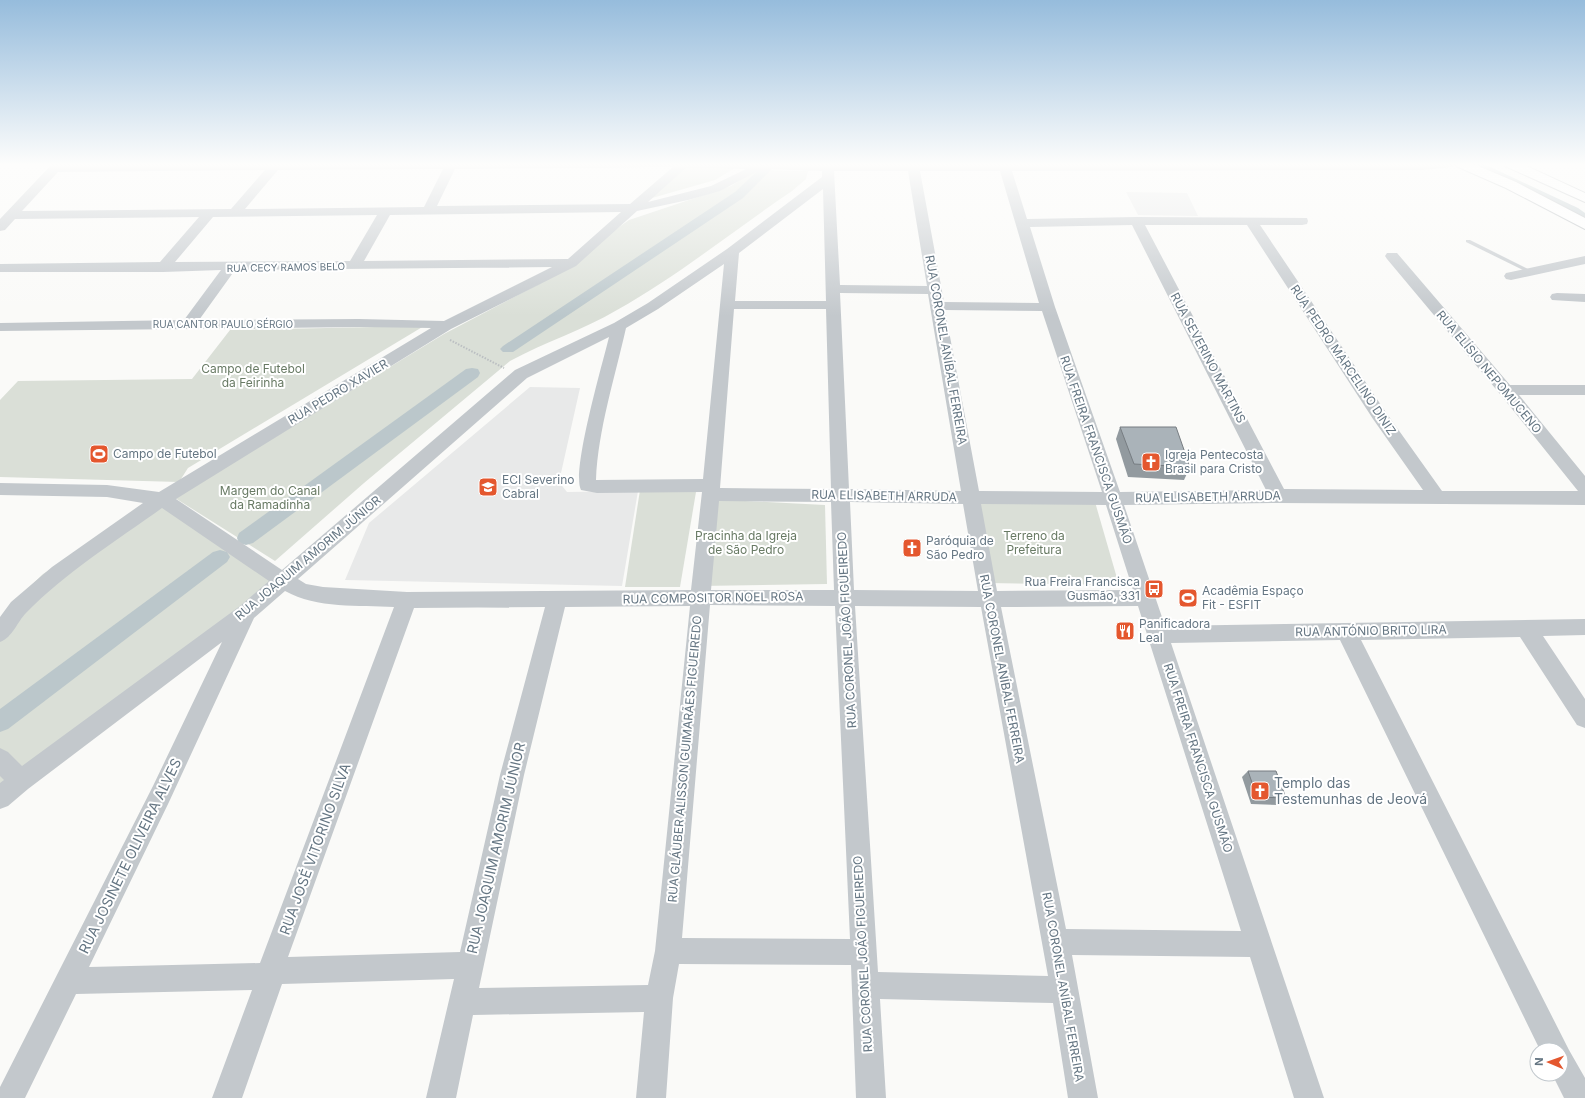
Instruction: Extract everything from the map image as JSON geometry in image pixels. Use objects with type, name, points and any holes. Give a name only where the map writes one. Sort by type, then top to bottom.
[{"type":"main road","points":[[1566,214],[1585,224]]},
{"type":"street","points":[[0,227],[11,215],[86,214]]},
{"type":"street","points":[[163,268],[207,214]]},
{"type":"street","points":[[354,266],[384,214]]},
{"type":"street","name":"RUA PEDRO XAVIER","points":[[0,633],[9,608],[162,500],[441,329],[572,263],[628,214]]},
{"type":"street","name":"RUA JOAQUIM AMORIM JÚNIOR","points":[[0,798],[20,781],[247,612],[519,376],[548,359],[619,326],[732,252],[777,214]]},
{"type":"street","name":"RUA CORONEL JOÃO FIGUEIREDO","points":[[830,214],[844,597],[849,660],[871,1098]]},
{"type":"street","name":"RUA CORONEL ANÍBAL FERREIRA","points":[[922,214],[972,497],[988,599],[1056,942],[1083,1098]]},
{"type":"street","name":"RUA FREIRA FRANCISCA GUSMÃO","points":[[1020,214],[1048,307],[1158,635],[1309,1098]]},
{"type":"street","name":"RUA SEVERINO MARTINS","points":[[1136,221],[1278,496]]},
{"type":"street","name":"RUA PEDRO MARCELINO DINIZ","points":[[1251,221],[1379,415],[1437,497]]},
{"type":"street","points":[[1023,223],[1302,221]]},
{"type":"street","name":"RUA GLÁUBER ALISSON GUIMARÃES FIGUEIREDO","points":[[651,1098],[659,998],[668,951],[732,252]]},
{"type":"street","name":"RUA ELÍSIO NEPOMUCENO","points":[[1392,256],[1506,390],[1585,488]]},
{"type":"street","points":[[1511,276],[1585,260]]},
{"type":"street","name":"RUA CECY RAMOS BELO","points":[[0,268],[163,268],[572,263]]},
{"type":"street","points":[[188,325],[230,267]]},
{"type":"street","points":[[727,306],[833,297],[937,298],[1048,307]]},
{"type":"street","points":[[1557,297],[1585,298]]},
{"type":"street","name":"RUA CANTOR PAULO SÉRGIO","points":[[0,327],[415,324],[441,329]]},
{"type":"street","name":"RUA ELISABETH ARRUDA","points":[[619,326],[588,465],[587,485],[596,487],[840,495],[1113,499],[1278,496],[1585,498]]},
{"type":"street","points":[[1506,390],[1585,390]]},
{"type":"street","points":[[0,490],[107,491],[162,500]]},
{"type":"street","name":"RUA COMPOSITOR NOEL ROSA","points":[[162,500],[284,581],[302,591],[323,596],[407,600],[844,597],[988,599],[1145,598]]},
{"type":"street","name":"RUA JOAQUIM AMORIM JÚNIOR","points":[[441,1098],[469,965],[512,775],[557,599]]},
{"type":"street","name":"RUA JOSÉ VITORINO SILVA","points":[[227,1098],[270,973],[407,600]]},
{"type":"street","name":"RUA JOSINETE OLIVEIRA ALVES","points":[[10,1098],[161,794],[247,612]]},
{"type":"street","points":[[1526,628],[1585,718]]},
{"type":"street","name":"RUA ANTÓNIO BRITO LIRA","points":[[1158,635],[1585,628]]},
{"type":"street","points":[[1347,633],[1551,1042]]},
{"type":"street","points":[[0,759],[20,781]]},
{"type":"street","points":[[1056,942],[1258,944]]},
{"type":"street","points":[[668,951],[863,952]]},
{"type":"street","points":[[68,981],[469,965]]},
{"type":"street","points":[[866,985],[1065,990]]},
{"type":"street","points":[[462,1002],[659,998]]},
{"type":"street","points":[[1569,1077],[1580,1098]]},
{"type":"lane","points":[[1468,241],[1529,271]]},
{"type":"path","points":[[441,329],[519,376]]},
{"type":"shaded area","points":[[1197,214],[1198,216],[1138,215]]},
{"type":"shaded area","points":[[1573,214],[1585,214],[1585,220]]},
{"type":"shaded area","name":"ECI Severino Cabral","points":[[530,387],[580,388],[559,482],[567,492],[638,491],[622,586],[345,580],[369,523]]},
{"type":"green space","name":"Margem do Canal da Ramadinha","points":[[646,214],[759,214],[684,268],[640,297],[604,317],[510,361],[364,483],[275,561],[175,498],[444,334],[539,284],[629,220]]},
{"type":"green space","name":"Campo de Futebol da Feirinha","points":[[424,326],[188,468],[179,482],[0,477],[0,400],[18,381],[192,379],[230,330]]},
{"type":"green space","points":[[640,490],[696,492],[680,587],[625,587]]},
{"type":"green space","name":"Pracinha da Igreja de São Pedro","points":[[707,499],[825,505],[827,584],[700,586]]},
{"type":"green space","name":"Margem do Canal da Ramadinha","points":[[157,502],[276,583],[0,806],[0,624],[13,603],[43,574]]},
{"type":"green space","name":"Terreno da Prefeitura","points":[[974,502],[1095,502],[1119,585],[988,583]]},
{"type":"building","points":[[1120,427],[1176,427],[1190,467],[1134,464]]},
{"type":"building","points":[[1248,771],[1276,771],[1286,798],[1257,797]]},
{"type":"waterway","points":[[508,349],[710,214]]},
{"type":"waterway","points":[[246,538],[472,373]]},
{"type":"waterway","points":[[0,722],[220,557]]},
{"type":"place","name":"Campo de Futebol","points":[[99,454]]},
{"type":"place","name":"Igreja Pentecosta Brasil para Cristo","points":[[1151,462]]},
{"type":"place","name":"ECI Severino Cabral","points":[[488,487]]},
{"type":"place","name":"Paróquia de São Pedro","points":[[912,548]]},
{"type":"place","name":"Rua Freira Francisca Gusmão, 331","points":[[1154,589]]},
{"type":"place","name":"Acadêmia Espaço Fit - ESFIT","points":[[1188,598]]},
{"type":"place","name":"Panificadora Leal","points":[[1125,631]]},
{"type":"place","name":"Templo das Testemunhas de Jeová","points":[[1260,791]]}]
